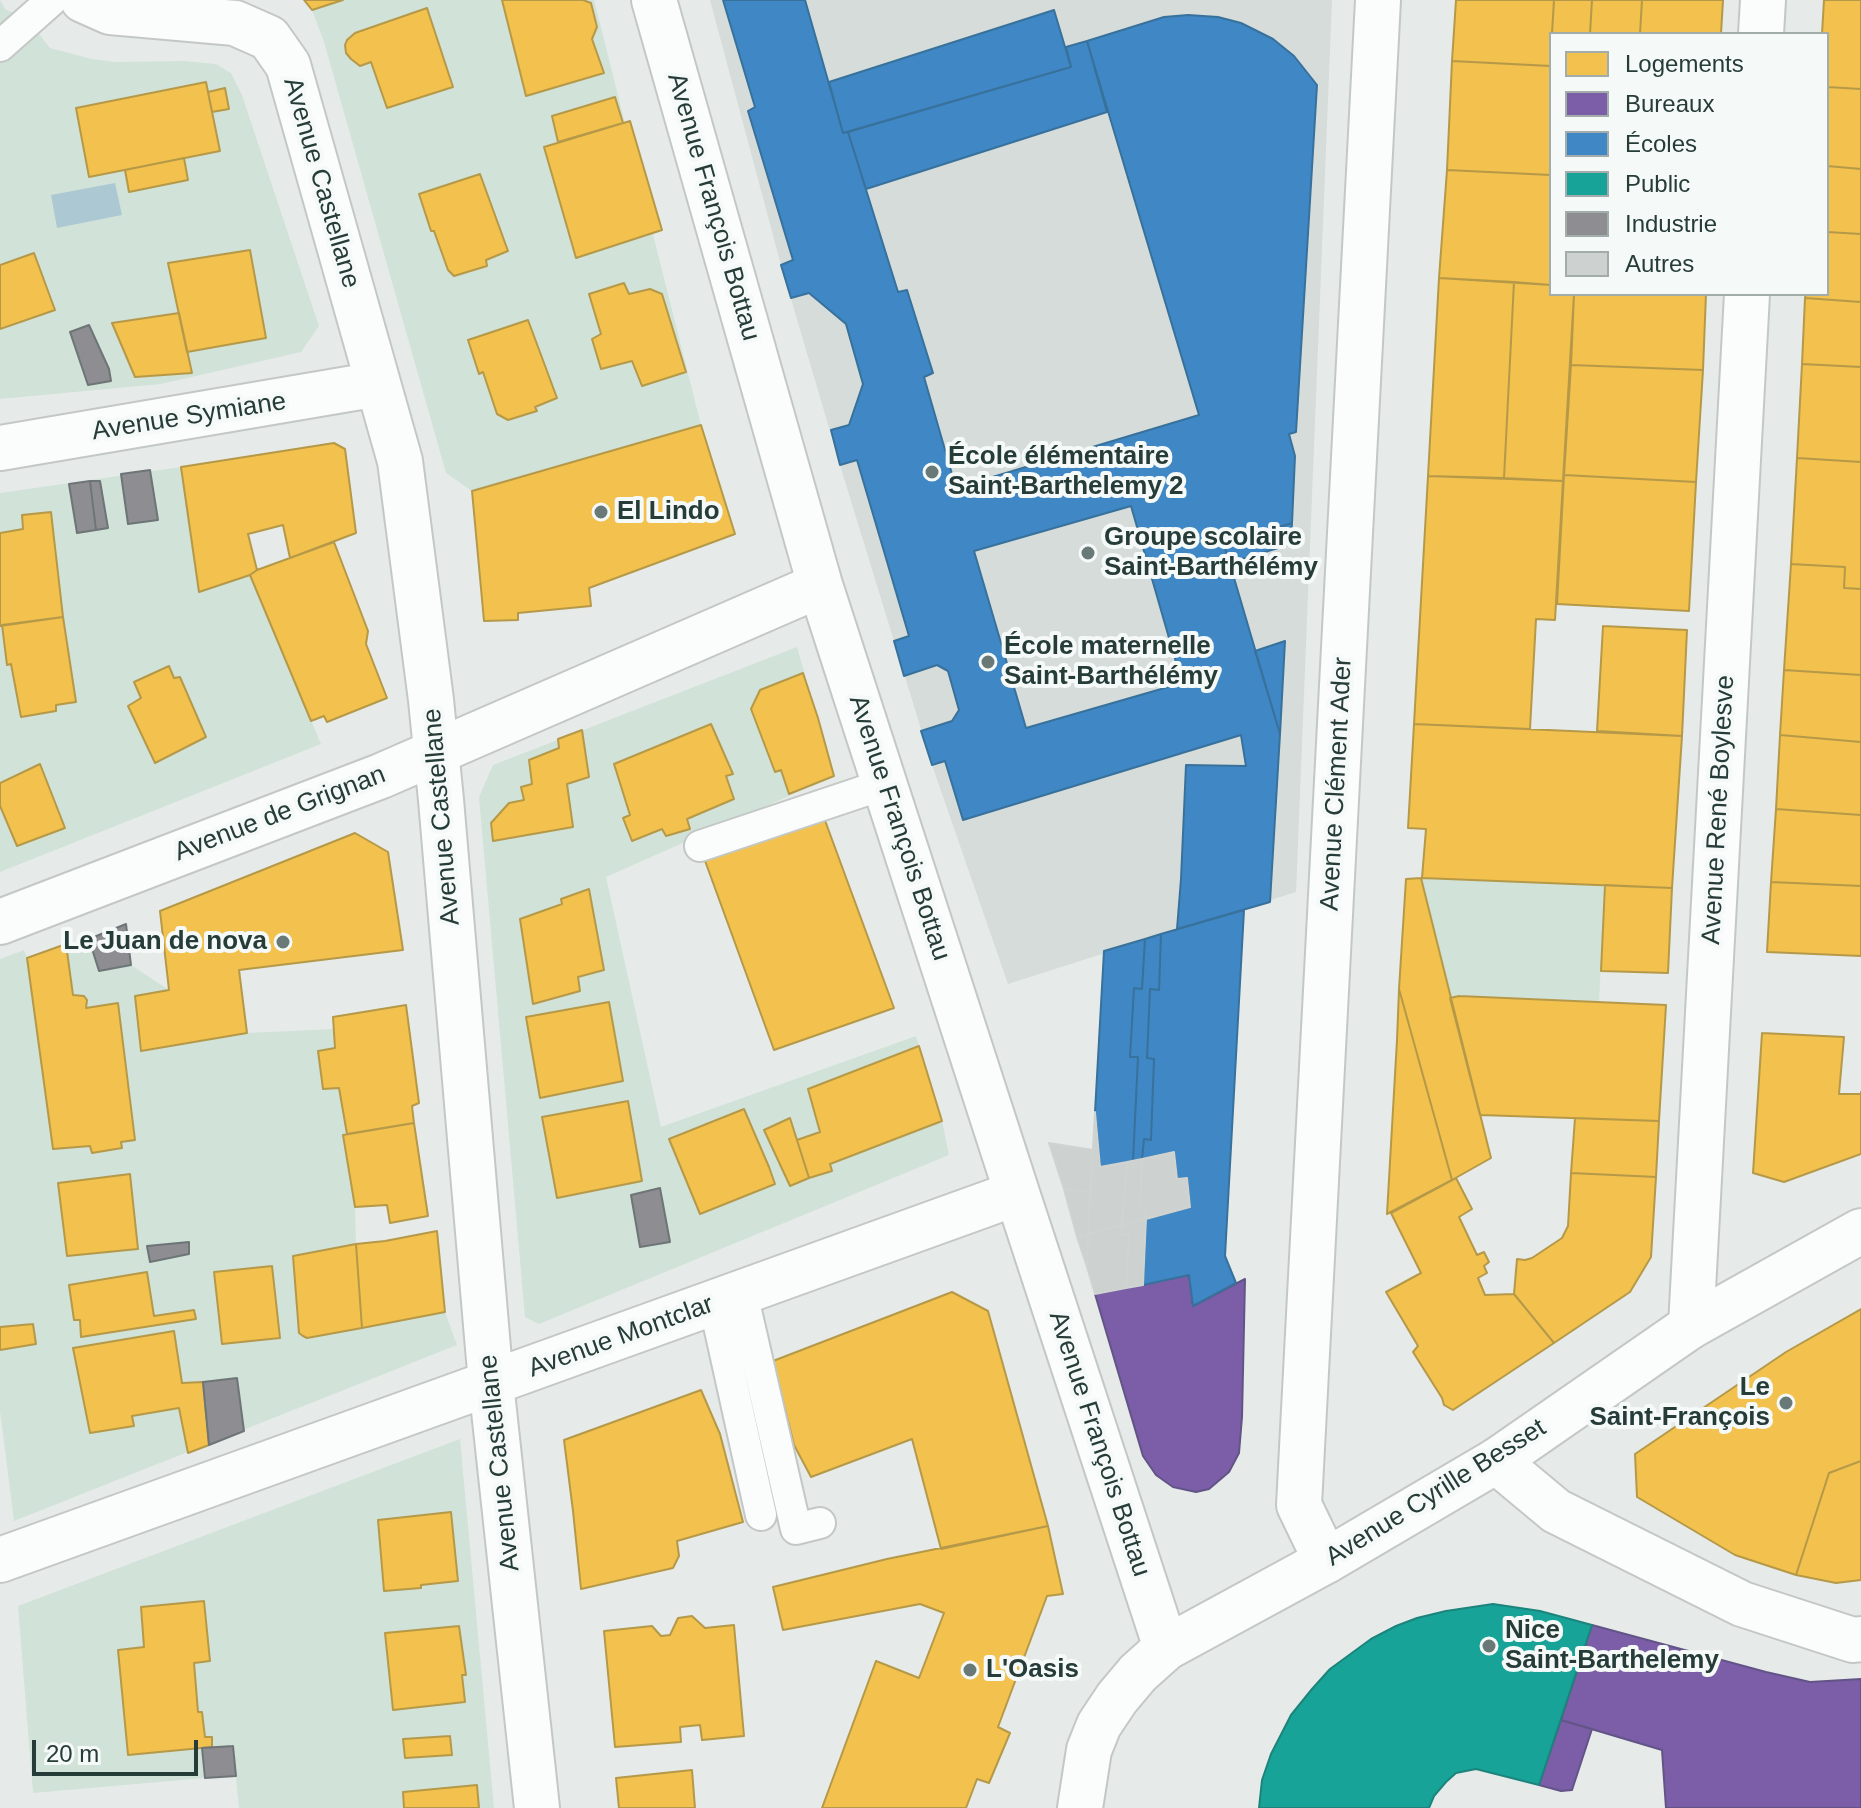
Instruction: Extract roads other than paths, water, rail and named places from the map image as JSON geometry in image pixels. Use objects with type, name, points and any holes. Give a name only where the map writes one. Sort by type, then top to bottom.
[{"type":"street","name":"Avenue Castellane","points":[[83,0],[110,12],[235,23],[269,38],[288,65],[400,461],[436,752],[491,1383],[537,1808]]},
{"type":"street","name":"Avenue François Bottau","points":[[654,0],[820,585],[1166,1648]]},
{"type":"street","name":"Avenue Clément Ader","points":[[1326,1561],[1299,1505],[1378,0]]},
{"type":"street","points":[[1761,32],[1763,0]]},
{"type":"street","name":"Avenue René Boylesve","points":[[1691,1326],[1747,296]]},
{"type":"street","name":"Avenue Symiane","points":[[0,448],[378,384]]},
{"type":"street","name":"Avenue de Grignan","points":[[0,922],[381,776],[820,585]]},
{"type":"street","name":"Avenue Montclar","points":[[0,1560],[1017,1193]]},
{"type":"street","name":"Avenue Cyrille Besset","points":[[1080,1808],[1089,1750],[1099,1725],[1138,1673],[1166,1648],[1326,1561],[1496,1461],[1691,1326],[1861,1231]]},
{"type":"street","points":[[1496,1461],[1556,1511],[1742,1604],[1853,1640],[1861,1639]]},
{"type":"lane","points":[[0,46],[52,0]]},
{"type":"lane","points":[[700,846],[885,784]]},
{"type":"lane","points":[[728,1298],[761,1515]]},
{"type":"lane","points":[[728,1298],[796,1529],[820,1523]]},
{"type":"water","points":[[115,183],[122,215],[57,228],[51,195]]},
{"type":"place","name":"École élémentaire Saint-Barthelemy 2","points":[[932,472]]},
{"type":"place","name":"El Lindo","points":[[601,512]]},
{"type":"place","name":"Groupe scolaire Saint-Barthélémy","points":[[1088,553]]},
{"type":"place","name":"École maternelle Saint-Barthélémy","points":[[988,662]]},
{"type":"place","name":"Le Juan de nova","points":[[283,942]]},
{"type":"place","name":"Le Saint-François","points":[[1786,1403]]},
{"type":"place","name":"Nice Saint-Barthelemy","points":[[1489,1646]]},
{"type":"place","name":"L'Oasis","points":[[970,1670]]}]
